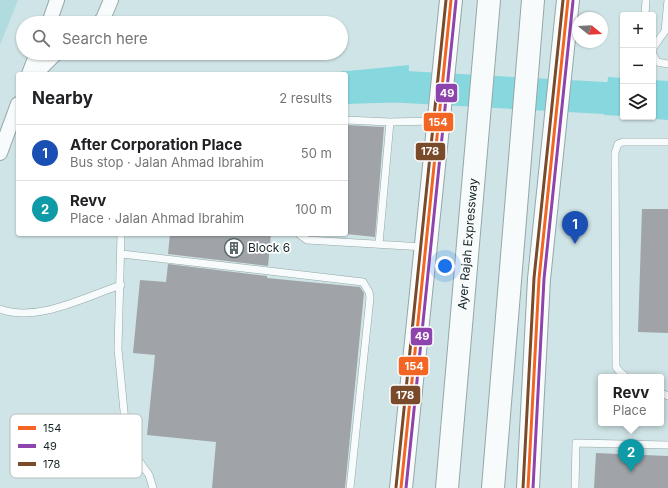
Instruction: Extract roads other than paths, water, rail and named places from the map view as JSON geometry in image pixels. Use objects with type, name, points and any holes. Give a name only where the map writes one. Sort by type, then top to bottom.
[{"type":"main road","points":[[401,488],[424,246],[451,0]]},
{"type":"main road","name":"Ayer Rajah Expressway","points":[[447,488],[489,0]]},
{"type":"main road","points":[[493,488],[533,0]]},
{"type":"main road","points":[[528,488],[539,279],[568,0]]},
{"type":"street","points":[[51,16],[57,0]]},
{"type":"street","points":[[105,16],[111,0]]},
{"type":"street","points":[[30,72],[34,60]]},
{"type":"street","points":[[37,72],[49,60]]},
{"type":"street","points":[[0,153],[16,109]]},
{"type":"lane","points":[[645,12],[646,0]]},
{"type":"lane","points":[[656,44],[665,31],[668,0]]},
{"type":"lane","points":[[656,60],[657,62],[668,64]]},
{"type":"lane","points":[[348,120],[390,122],[438,115]]},
{"type":"lane","points":[[379,244],[390,122]]},
{"type":"lane","points":[[622,374],[616,367],[615,153],[618,144],[627,141],[668,142]]},
{"type":"lane","points":[[121,236],[122,254],[118,349],[124,414]]},
{"type":"lane","points":[[301,236],[306,240],[424,246]]},
{"type":"lane","points":[[122,254],[363,282],[369,292],[370,298],[350,488]]},
{"type":"lane","points":[[0,309],[10,313],[34,314],[121,285]]},
{"type":"lane","points":[[575,488],[576,442],[668,445]]},
{"type":"lane","points":[[142,466],[148,475],[153,488]]},
{"type":"water","points":[[409,65],[407,102],[348,104],[348,72],[339,72]]},
{"type":"water","points":[[608,77],[620,78],[620,116],[604,115]]},
{"type":"water","points":[[656,80],[668,81],[668,120],[656,119]]},
{"type":"waterway","points":[[348,87],[387,86],[620,99]]},
{"type":"place","name":"After Corporation Place","points":[[575,244]]},
{"type":"place","name":"Block 6","points":[[234,248]]},
{"type":"place","name":"Revv","points":[[631,472]]}]
